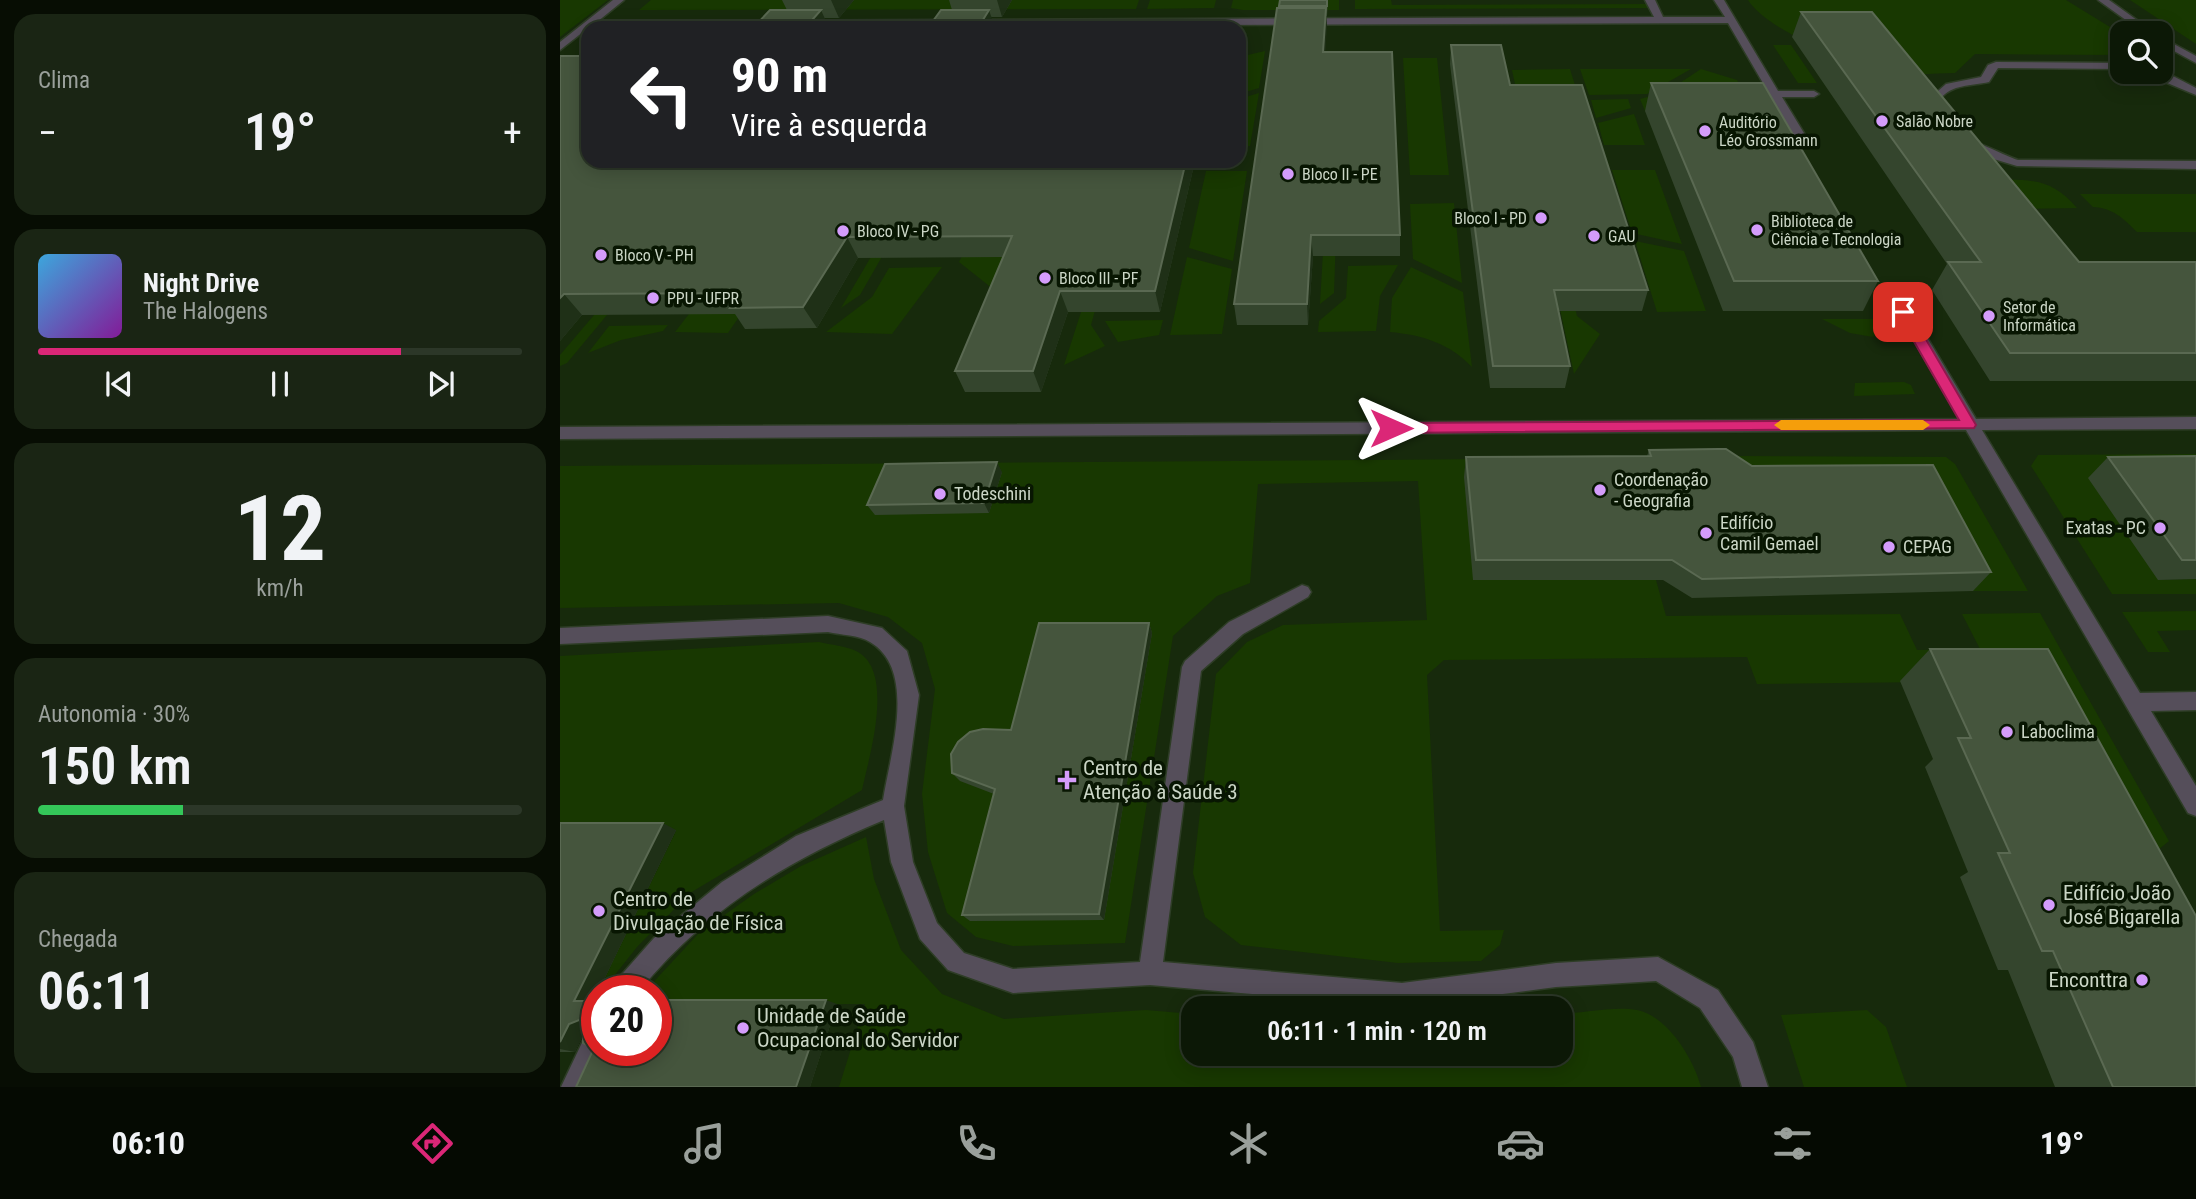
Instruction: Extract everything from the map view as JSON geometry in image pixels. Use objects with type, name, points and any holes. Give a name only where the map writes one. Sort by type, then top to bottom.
[{"type":"lane","points":[[593,21],[619,0]]},
{"type":"lane","points":[[1650,0],[1660,20]]},
{"type":"lane","points":[[1719,0],[1804,143]]},
{"type":"lane","points":[[2103,0],[2133,21]]},
{"type":"lane","points":[[1246,22],[1731,20]]},
{"type":"lane","points":[[560,47],[581,30]]},
{"type":"lane","points":[[2173,50],[2195,67]]},
{"type":"lane","points":[[2110,66],[1996,65],[1992,66],[1985,80],[1947,86],[1938,92],[1934,99],[1973,145],[2017,163],[2196,165]]},
{"type":"lane","points":[[2173,76],[2180,74]]},
{"type":"lane","points":[[2173,80],[2196,92]]},
{"type":"lane","points":[[1775,94],[1814,94]]},
{"type":"lane","points":[[1891,289],[2196,806]]},
{"type":"lane","points":[[560,433],[2196,423]]},
{"type":"lane","points":[[1150,973],[1192,667],[1236,628],[1303,592]]},
{"type":"lane","points":[[560,636],[828,624],[876,634],[900,657],[909,695],[893,806],[902,862],[928,931],[956,962],[1013,981],[1150,973],[1402,995],[1556,975],[1658,969],[1709,999],[1744,1051],[1755,1087]]},
{"type":"lane","points":[[2134,702],[2196,701]]},
{"type":"lane","points":[[637,975],[692,919],[755,873],[806,843],[893,806]]},
{"type":"lane","points":[[574,1087],[584,1066]]},
{"type":"shaded area","points":[[560,0],[2196,0],[2196,1087],[560,1087]]},
{"type":"shaded area","points":[[560,0],[608,0],[560,37]]},
{"type":"shaded area","points":[[651,0],[1139,0],[1136,9],[639,10]]},
{"type":"shaded area","points":[[1150,0],[1216,0],[1214,8],[1147,9]]},
{"type":"shaded area","points":[[1233,0],[1339,0],[1339,10],[1243,10],[1231,8]]},
{"type":"shaded area","points":[[1355,0],[1391,0],[1392,5],[1649,4],[1650,8],[1355,9]]},
{"type":"shaded area","points":[[1748,0],[2066,0],[2110,27],[2110,55],[1975,54],[1955,73],[1903,73],[1859,62],[1815,45],[1775,24]]},
{"type":"shaded area","points":[[2130,0],[2196,0],[2196,44],[2173,29],[2173,21],[2162,21]]},
{"type":"shaded area","points":[[1773,45],[1791,45],[1817,83],[1798,83]]},
{"type":"shaded area","points":[[1265,51],[1259,88],[1246,92],[1246,55]]},
{"type":"shaded area","points":[[1403,58],[1437,58],[1449,175],[1410,175]]},
{"type":"shaded area","points":[[1570,69],[1578,95],[1532,96],[1515,84],[1512,70]]},
{"type":"shaded area","points":[[1580,69],[1691,69],[1647,94],[1589,95]]},
{"type":"shaded area","points":[[1701,69],[1737,80],[1753,111],[1645,111],[1640,99],[1666,92]]},
{"type":"shaded area","points":[[1259,93],[1250,146],[1246,146],[1246,97]]},
{"type":"shaded area","points":[[1628,99],[1631,108],[1596,118],[1591,100]]},
{"type":"shaded area","points":[[1634,114],[1645,145],[1604,145],[1598,123]]},
{"type":"shaded area","points":[[1612,170],[1655,170],[1682,244],[1632,233]]},
{"type":"shaded area","points":[[1206,171],[1247,171],[1233,261],[1189,248]]},
{"type":"shaded area","points":[[1988,180],[2026,180],[2047,185],[2057,190],[2077,208],[2012,209]]},
{"type":"shaded area","points":[[2080,194],[2196,194],[2196,232],[2137,232],[2117,215],[2106,209],[2093,207]]},
{"type":"shaded area","points":[[1326,200],[1337,205],[1334,293],[1320,304]]},
{"type":"shaded area","points":[[903,202],[911,206],[860,295],[841,308]]},
{"type":"shaded area","points":[[1454,203],[1462,283],[1413,259],[1410,204]]},
{"type":"shaded area","points":[[987,207],[1027,207],[993,289],[959,262]]},
{"type":"shaded area","points":[[1635,241],[1684,251],[1706,311],[1657,312]]},
{"type":"shaded area","points":[[1560,247],[1577,316],[1600,334],[1574,374],[1547,248]]},
{"type":"shaded area","points":[[1100,253],[1111,253],[1091,325],[1105,346],[1064,365]]},
{"type":"shaded area","points":[[645,255],[657,255],[567,363],[560,366],[560,355]]},
{"type":"shaded area","points":[[1187,257],[1232,269],[1222,334],[1170,335]]},
{"type":"shaded area","points":[[1398,265],[1380,296],[1376,331],[1318,332],[1319,321],[1346,298],[1348,266]]},
{"type":"shaded area","points":[[942,267],[892,334],[826,332],[872,297],[889,268]]},
{"type":"shaded area","points":[[1411,267],[1463,292],[1472,367],[1444,346],[1413,335],[1390,332],[1392,298]]},
{"type":"shaded area","points":[[716,279],[752,298],[728,333],[675,332]]},
{"type":"shaded area","points":[[1822,319],[1873,319],[1879,330],[1873,337],[1850,333]]},
{"type":"shaded area","points":[[1163,320],[1159,335],[1118,342],[1105,321]]},
{"type":"shaded area","points":[[668,325],[663,331],[621,340],[588,353],[609,326]]},
{"type":"shaded area","points":[[1904,382],[1911,385],[1915,394],[1854,396],[1855,383]]},
{"type":"shaded area","points":[[2196,454],[2196,477],[2158,580],[2196,579],[2196,594],[2112,594],[2031,466],[2038,455]]},
{"type":"shaded area","points":[[1733,456],[1946,457],[1955,464],[2028,591],[1973,591],[1743,487]]},
{"type":"shaded area","points":[[1639,458],[1473,580],[1656,580],[1666,616],[1900,614],[1917,650],[1980,649],[1962,614],[2040,613],[2169,841],[2116,884],[2012,681],[1757,684],[1747,657],[1444,660],[1427,675],[1440,931],[1504,930],[1500,945],[1481,961],[1398,963],[1241,945],[1205,917],[1193,873],[1216,674],[1247,642],[1283,625],[1427,620],[1418,481],[1258,484],[1250,583],[1217,596],[1173,636],[1125,943],[1013,946],[976,937],[947,913],[928,852],[922,794],[935,689],[922,643],[888,617],[839,603],[560,608],[560,466]]},
{"type":"shaded area","points":[[2196,611],[2196,630],[2157,631],[2170,652],[2148,652],[2122,612]]},
{"type":"shaded area","points":[[819,642],[856,651],[868,661],[875,676],[877,695],[874,737],[862,790],[690,893],[637,947],[615,975],[606,975],[676,831],[560,831],[560,656]]},
{"type":"shaded area","points":[[866,837],[874,879],[901,950],[942,994],[1004,1019],[1146,1010],[1181,1013],[1181,1066],[1573,1066],[1573,1013],[1628,1009],[1648,1014],[1669,1030],[1686,1052],[1701,1087],[839,1087],[865,1004],[672,1005],[672,975],[660,975],[699,933],[754,894],[801,866]]},
{"type":"shaded area","points":[[1867,1010],[1886,1027],[1907,1087],[1804,1087],[1781,1015]]},
{"type":"building","points":[[1280,0],[1327,0],[1327,6],[1279,6]]},
{"type":"building","name":"Bloco II - PE","points":[[1277,8],[1326,8],[1323,52],[1392,52],[1400,235],[1311,235],[1307,304],[1234,304]]},
{"type":"building","points":[[770,10],[821,10],[811,21],[760,21]]},
{"type":"building","points":[[941,10],[989,10],[982,21],[933,21]]},
{"type":"building","points":[[1801,12],[1872,12],[2079,262],[2196,262],[2196,353],[2010,353],[1948,262],[1981,262]]},
{"type":"building","name":"Bloco I - PD","points":[[1451,45],[1501,45],[1510,85],[1582,85],[1648,290],[1554,290],[1570,366],[1493,366]]},
{"type":"building","points":[[560,56],[581,56],[581,168],[1184,168],[1155,291],[1060,291],[1033,371],[955,371],[1012,236],[847,237],[803,307],[730,308],[741,293],[564,294],[560,298]]},
{"type":"building","points":[[1651,83],[1763,83],[1878,281],[1734,281]]},
{"type":"building","name":"Edifício Camil Gemael","points":[[1726,449],[1752,466],[1933,465],[1991,572],[1702,579],[1672,560],[1476,560],[1466,457],[1651,456],[1649,450]]},
{"type":"building","points":[[2196,456],[2196,560],[2182,560],[2108,457]]},
{"type":"building","name":"Todeschini","points":[[997,462],[984,503],[867,505],[885,464]]},
{"type":"building","name":"Centro de Atenção à Saúde 3","points":[[1039,623],[1149,623],[1099,914],[962,915],[995,789],[952,773],[951,754],[958,742],[970,732],[983,729],[1011,730]]},
{"type":"building","name":"Edifício João José Bigarella","points":[[1930,649],[2048,649],[2196,916],[2196,1087],[2113,1087],[2053,951],[2042,951],[1998,853],[2010,853],[1958,738],[1971,738]]},
{"type":"building","points":[[560,823],[663,823],[587,975],[581,975],[581,987],[574,1001],[581,1001],[581,1021],[569,1024],[560,1042]]},
{"type":"building","points":[[672,1000],[826,1000],[796,1087],[576,1087],[586,1066],[672,1066]]},
{"type":"slow traffic","points":[[1781,425],[1923,425]]},
{"type":"place","name":"Salão Nobre","points":[[1882,121]]},
{"type":"place","name":"Auditório Léo Grossmann","points":[[1705,131]]},
{"type":"place","name":"Bloco II - PE","points":[[1288,174]]},
{"type":"place","name":"Bloco I - PD","points":[[1541,218]]},
{"type":"place","name":"Biblioteca de Ciência e Tecnologia","points":[[1757,230]]},
{"type":"place","name":"Bloco IV - PG","points":[[843,231]]},
{"type":"place","name":"GAU","points":[[1594,236]]},
{"type":"place","name":"Bloco V - PH","points":[[601,255]]},
{"type":"place","name":"Bloco III - PF","points":[[1045,278]]},
{"type":"place","name":"PPU - UFPR","points":[[653,298]]},
{"type":"place","name":"Setor de Informática","points":[[1989,316]]},
{"type":"place","name":"Coordenação - Geografia","points":[[1600,490]]},
{"type":"place","name":"Todeschini","points":[[940,494]]},
{"type":"place","name":"Exatas - PC","points":[[2160,528]]},
{"type":"place","name":"Edifício Camil Gemael","points":[[1706,533]]},
{"type":"place","name":"CEPAG","points":[[1889,547]]},
{"type":"place","name":"Laboclima","points":[[2007,732]]},
{"type":"place","name":"Centro de Atenção à Saúde 3","points":[[1067,780]]},
{"type":"place","name":"Edifício João José Bigarella","points":[[2049,905]]},
{"type":"place","name":"Centro de Divulgação de Física","points":[[599,911]]},
{"type":"place","name":"Enconttra","points":[[2142,980]]},
{"type":"place","name":"Unidade de Saúde Ocupacional do Servidor","points":[[743,1028]]},
{"type":"route","points":[[1391,428],[1969,425],[1903,312]]}]
